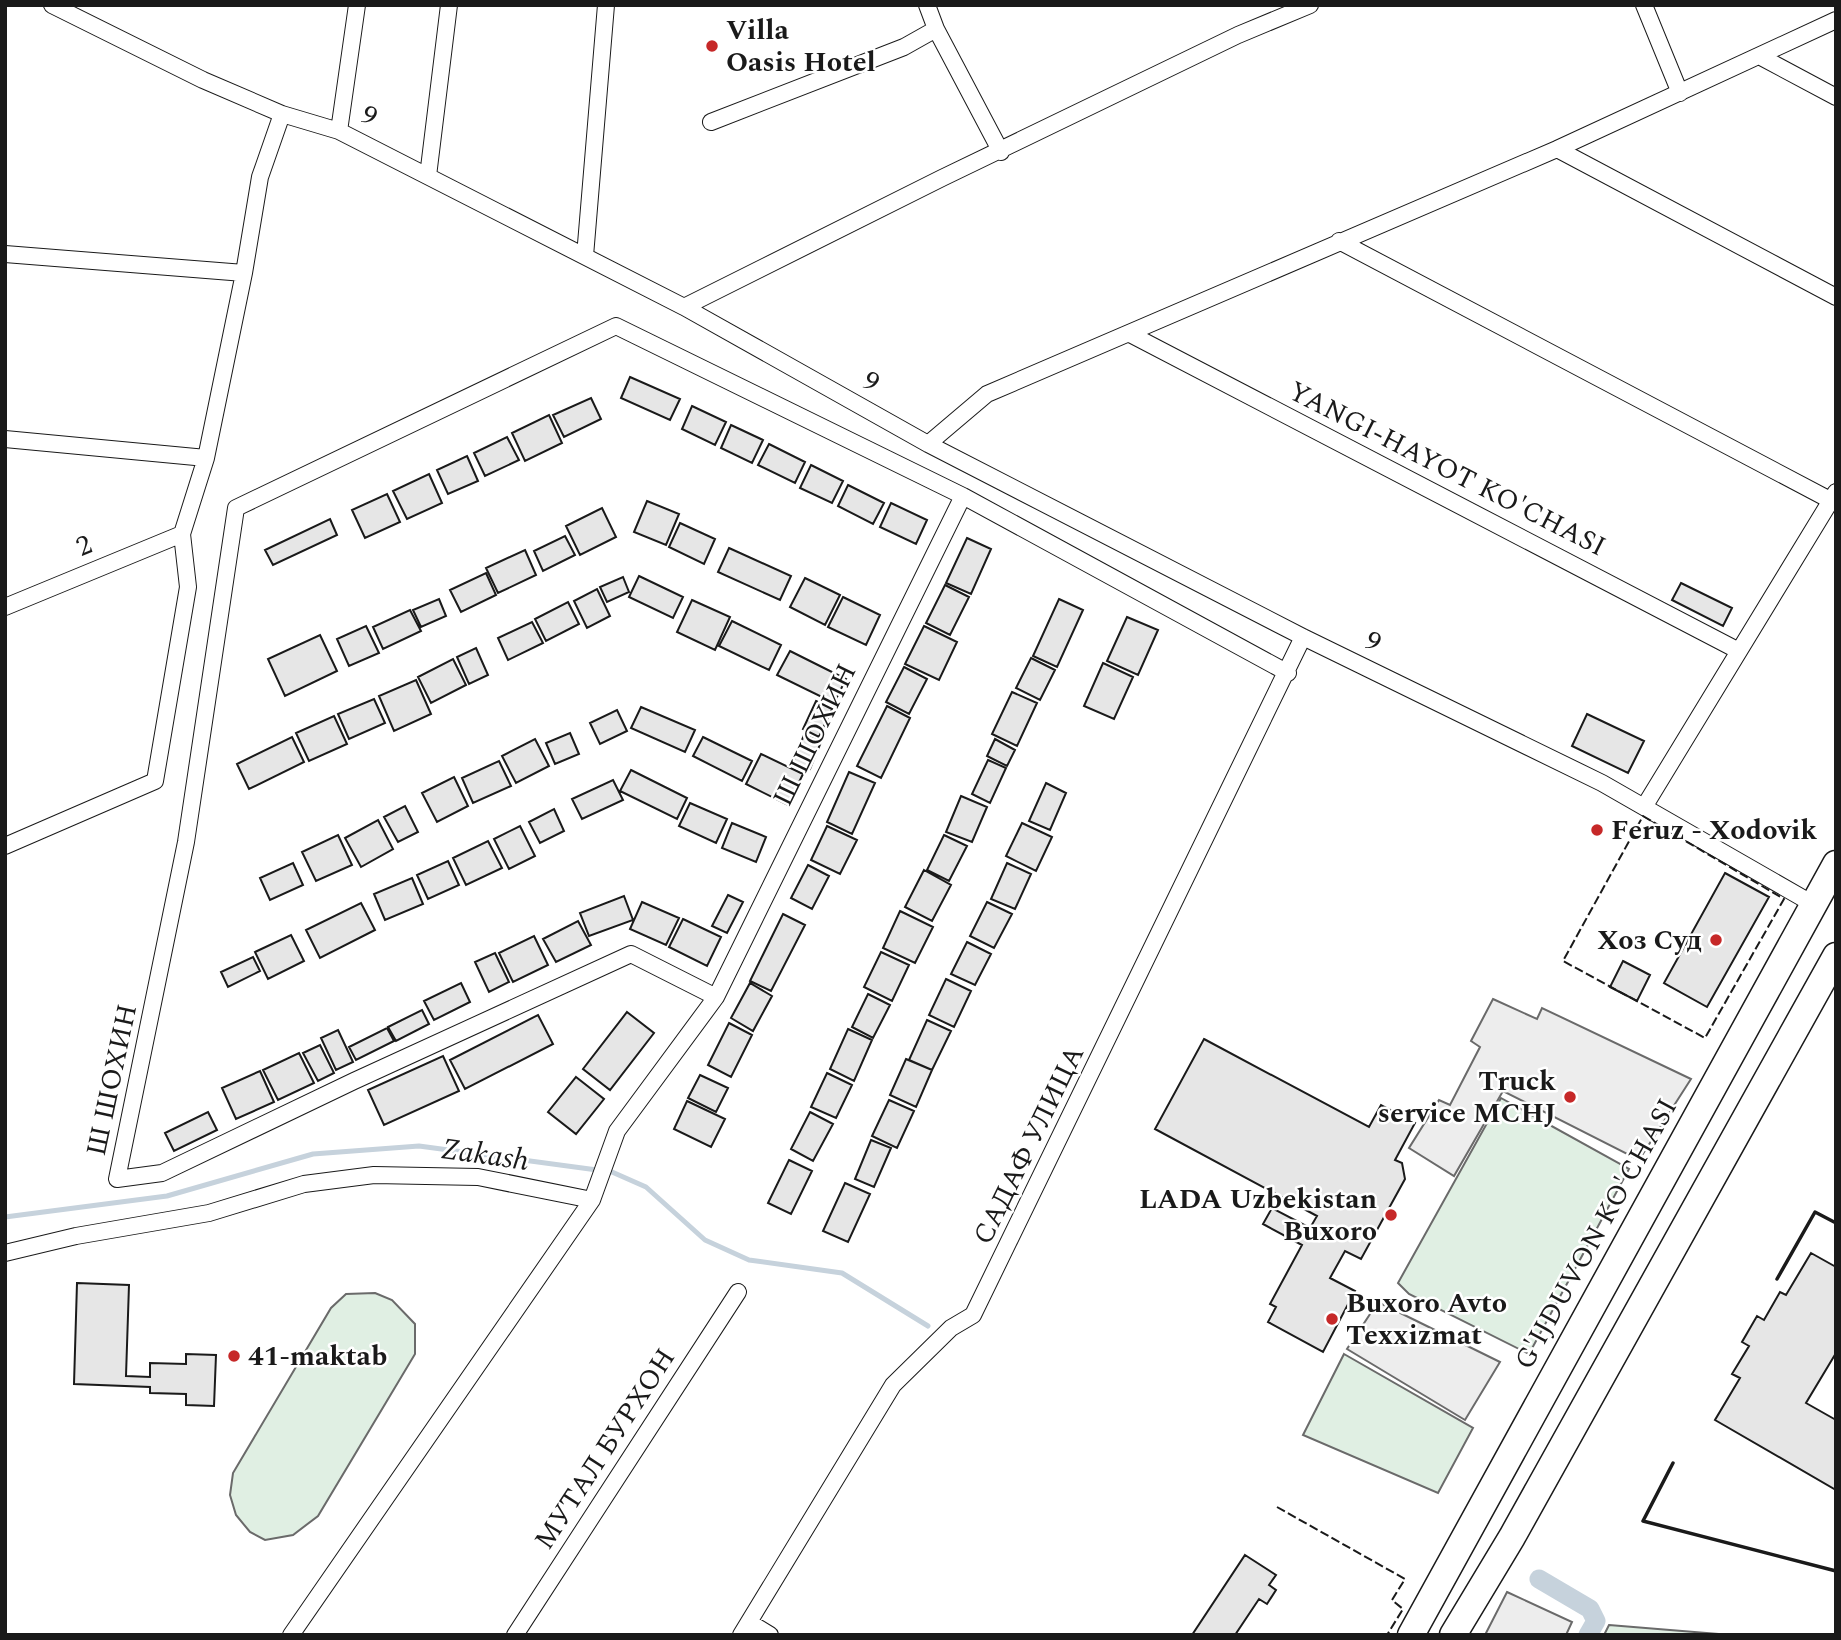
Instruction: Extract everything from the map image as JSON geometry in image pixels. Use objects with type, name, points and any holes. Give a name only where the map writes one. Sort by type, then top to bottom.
[{"type":"main road","name":"G'IJDUVON KO'CHASI","points":[[1411,1635],[1836,864]]},
{"type":"main road","points":[[1453,1635],[1512,1537],[1836,956]]},
{"type":"main road","points":[[1769,986],[1808,1005]]},
{"type":"street","name":"9","points":[[52,5],[203,80],[282,114],[339,131],[585,256],[684,307],[928,444],[1303,637],[1602,783],[1813,904]]},
{"type":"street","points":[[339,131],[356,5]]},
{"type":"street","points":[[428,176],[449,5]]},
{"type":"street","points":[[585,256],[606,5]]},
{"type":"street","points":[[927,5],[936,29],[1001,152]]},
{"type":"street","points":[[684,307],[1238,35],[1310,5]]},
{"type":"street","points":[[1644,5],[1679,93]]},
{"type":"street","points":[[928,444],[987,394],[1557,149],[1761,57],[1836,20]]},
{"type":"street","points":[[711,122],[904,47],[936,29]]},
{"type":"street","points":[[1761,57],[1836,97]]},
{"type":"street","points":[[5,846],[155,781],[188,586],[182,534],[206,458],[244,273],[260,177],[282,114]]},
{"type":"street","points":[[1557,149],[1836,297]]},
{"type":"street","points":[[1339,241],[1833,496],[1644,807]]},
{"type":"street","points":[[5,254],[244,273]]},
{"type":"street","name":"Ш ШОХИН","points":[[592,1200],[617,1131],[716,997],[963,496],[615,326],[236,508],[186,842],[117,1179],[162,1173],[631,954],[716,997]]},
{"type":"street","name":"YANGI-HAYOT KO'CHASI","points":[[1130,334],[1739,651]]},
{"type":"street","points":[[5,439],[206,458]]},
{"type":"street","points":[[963,496],[1287,673]]},
{"type":"street","name":"2","points":[[5,607],[182,534]]},
{"type":"street","name":"САДАФ УЛИЦА","points":[[745,1628],[893,1385],[951,1328],[973,1315],[1303,637]]},
{"type":"street","points":[[5,1253],[76,1236],[209,1213],[304,1184],[374,1175],[478,1177],[592,1200],[291,1635]]},
{"type":"street","name":"МУТАЛ БУРХОН","points":[[515,1635],[738,1292]]},
{"type":"street","points":[[745,1628],[770,1635]]},
{"type":"green space","points":[[1501,1098],[1629,1169],[1529,1354],[1409,1294],[1398,1283]]},
{"type":"green space","points":[[375,1293],[392,1300],[415,1324],[415,1354],[318,1516],[293,1535],[265,1540],[250,1532],[236,1515],[230,1495],[233,1473],[331,1308],[346,1294]]},
{"type":"green space","points":[[1344,1354],[1473,1428],[1438,1493],[1303,1435]]},
{"type":"green space","points":[[1609,1625],[1731,1635],[1604,1635]]},
{"type":"shaded area","points":[[1493,999],[1537,1019],[1542,1008],[1691,1079],[1639,1160],[1503,1091],[1454,1176],[1409,1148],[1439,1100],[1450,1105],[1480,1047],[1471,1041]]},
{"type":"shaded area","points":[[1378,1302],[1500,1362],[1465,1420],[1347,1349]]},
{"type":"shaded area","points":[[1507,1592],[1572,1622],[1566,1635],[1485,1635]]},
{"type":"building","points":[[630,377],[680,399],[670,420],[621,398]]},
{"type":"building","points":[[591,398],[601,419],[564,437],[553,415]]},
{"type":"building","points":[[692,406],[726,422],[715,445],[682,429]]},
{"type":"building","points":[[549,415],[562,443],[525,461],[512,433]]},
{"type":"building","points":[[731,425],[763,440],[752,463],[721,448]]},
{"type":"building","points":[[507,437],[519,460],[485,476],[474,453]]},
{"type":"building","points":[[769,444],[805,462],[795,483],[758,465]]},
{"type":"building","points":[[467,456],[478,481],[448,494],[437,470]]},
{"type":"building","points":[[811,465],[843,481],[832,503],[800,488]]},
{"type":"building","points":[[429,474],[442,503],[407,519],[393,491]]},
{"type":"building","points":[[848,485],[884,503],[873,524],[838,506]]},
{"type":"building","points":[[387,494],[400,522],[365,538],[352,510]]},
{"type":"building","points":[[647,501],[679,514],[666,545],[634,532]]},
{"type":"building","points":[[891,503],[927,520],[916,544],[880,527]]},
{"type":"building","points":[[602,508],[616,537],[580,555],[566,526]]},
{"type":"building","points":[[330,519],[337,535],[273,565],[265,550]]},
{"type":"building","points":[[680,523],[715,539],[704,564],[669,547]]},
{"type":"building","points":[[565,536],[575,555],[543,571],[534,551]]},
{"type":"building","points":[[967,538],[991,549],[971,594],[946,583]]},
{"type":"building","points":[[729,548],[791,576],[780,600],[718,572]]},
{"type":"building","points":[[525,550],[536,575],[498,593],[486,568]]},
{"type":"building","points":[[486,573],[496,595],[461,612],[450,590]]},
{"type":"building","points":[[639,576],[683,597],[673,618],[629,597]]},
{"type":"building","points":[[623,577],[629,592],[607,602],[600,587]]},
{"type":"building","points":[[805,578],[840,595],[825,625],[790,607]]},
{"type":"building","points":[[1681,583],[1732,608],[1723,626],[1672,600]]},
{"type":"building","points":[[945,585],[969,597],[950,635],[926,623]]},
{"type":"building","points":[[597,589],[610,616],[587,628],[574,601]]},
{"type":"building","points":[[843,597],[880,615],[866,645],[828,627]]},
{"type":"building","points":[[439,599],[446,616],[421,627],[413,610]]},
{"type":"building","points":[[1059,599],[1083,610],[1057,667],[1033,656]]},
{"type":"building","points":[[692,600],[730,617],[715,650],[677,632]]},
{"type":"building","points":[[568,602],[579,624],[546,641],[535,619]]},
{"type":"building","points":[[410,610],[421,631],[383,649],[373,627]]},
{"type":"building","points":[[1127,617],[1158,630],[1138,675],[1107,661]]},
{"type":"building","points":[[732,621],[781,645],[769,670],[719,646]]},
{"type":"building","points":[[532,622],[543,643],[508,660],[498,638]]},
{"type":"building","points":[[366,626],[379,653],[349,666],[337,639]]},
{"type":"building","points":[[924,626],[957,642],[939,680],[905,664]]},
{"type":"building","points":[[320,635],[337,671],[285,696],[268,659]]},
{"type":"building","points":[[476,648],[488,675],[469,684],[457,657]]},
{"type":"building","points":[[790,651],[846,679],[834,703],[777,675]]},
{"type":"building","points":[[1031,658],[1055,670],[1040,700],[1016,688]]},
{"type":"building","points":[[453,659],[466,685],[431,703],[418,677]]},
{"type":"building","points":[[1103,663],[1133,677],[1114,719],[1084,706]]},
{"type":"building","points":[[904,667],[927,679],[909,714],[886,702]]},
{"type":"building","points":[[416,680],[431,714],[394,731],[379,696]]},
{"type":"building","points":[[1012,692],[1037,703],[1017,746],[992,734]]},
{"type":"building","points":[[374,699],[385,723],[349,739],[338,714]]},
{"type":"building","points":[[816,701],[832,709],[819,737],[803,729]]},
{"type":"building","points":[[887,706],[910,718],[881,778],[857,766]]},
{"type":"building","points":[[641,707],[695,730],[685,752],[631,728]]},
{"type":"building","points":[[617,710],[627,731],[600,744],[590,723]]},
{"type":"building","points":[[1587,714],[1644,741],[1628,773],[1572,746]]},
{"type":"building","points":[[334,716],[347,744],[309,761],[296,733]]},
{"type":"building","points":[[570,733],[579,754],[555,764],[546,743]]},
{"type":"building","points":[[804,735],[821,742],[810,769],[793,762]]},
{"type":"building","points":[[292,737],[304,762],[249,789],[237,764]]},
{"type":"building","points":[[703,737],[752,761],[742,781],[693,756]]},
{"type":"building","points":[[535,739],[549,766],[516,783],[502,756]]},
{"type":"building","points":[[995,739],[1015,750],[1007,766],[987,756]]},
{"type":"building","points":[[761,754],[803,774],[788,805],[746,784]]},
{"type":"building","points":[[988,760],[1006,768],[990,803],[972,794]]},
{"type":"building","points":[[499,761],[511,786],[473,803],[462,778]]},
{"type":"building","points":[[631,770],[687,798],[677,819],[620,791]]},
{"type":"building","points":[[849,772],[875,783],[852,834],[827,822]]},
{"type":"building","points":[[454,777],[468,806],[437,822],[422,793]]},
{"type":"building","points":[[613,780],[623,800],[582,819],[572,799]]},
{"type":"building","points":[[1046,783],[1066,793],[1050,830],[1029,821]]},
{"type":"building","points":[[961,796],[987,807],[972,842],[946,832]]},
{"type":"building","points":[[690,803],[727,819],[716,843],[679,826]]},
{"type":"building","points":[[405,806],[418,832],[398,842],[384,817]]},
{"type":"building","points":[[554,809],[564,831],[540,843],[529,822]]},
{"type":"building","points":[[378,820],[393,849],[361,867],[345,838]]},
{"type":"building","points":[[732,823],[766,837],[756,862],[722,848]]},
{"type":"building","points":[[1022,823],[1052,837],[1036,871],[1006,856]]},
{"type":"building","points":[[520,826],[535,856],[509,869],[494,839]]},
{"type":"building","points":[[827,826],[857,840],[840,874],[811,860]]},
{"type":"building","points":[[338,835],[352,865],[316,881],[302,852]]},
{"type":"building","points":[[944,835],[967,846],[949,881],[927,870]]},
{"type":"building","points":[[488,841],[502,868],[466,885],[453,858]]},
{"type":"building","points":[[448,861],[459,885],[428,899],[417,875]]},
{"type":"building","points":[[293,863],[303,885],[270,900],[260,878]]},
{"type":"building","points":[[1007,863],[1031,874],[1015,909],[991,899]]},
{"type":"building","points":[[808,865],[829,876],[812,909],[791,898]]},
{"type":"building","points":[[924,870],[951,885],[932,921],[905,907]]},
{"type":"building","name":"Хоз Суд","points":[[1725,873],[1769,897],[1707,1007],[1664,983]]},
{"type":"building","points":[[412,878],[423,904],[385,920],[374,894]]},
{"type":"building","points":[[728,895],[743,902],[727,933],[712,926]]},
{"type":"building","points":[[624,896],[633,920],[589,936],[580,913]]},
{"type":"building","points":[[642,902],[679,918],[666,945],[630,929]]},
{"type":"building","points":[[987,902],[1012,914],[994,948],[970,936]]},
{"type":"building","points":[[361,903],[375,930],[320,958],[306,930]]},
{"type":"building","points":[[900,911],[933,927],[915,963],[883,948]]},
{"type":"building","points":[[783,914],[805,925],[771,991],[750,981]]},
{"type":"building","points":[[683,919],[721,937],[707,966],[669,947]]},
{"type":"building","points":[[578,921],[591,945],[556,962],[543,939]]},
{"type":"building","points":[[291,935],[304,961],[268,979],[255,952]]},
{"type":"building","points":[[534,936],[548,965],[513,982],[499,953]]},
{"type":"building","points":[[967,942],[991,954],[975,985],[951,974]]},
{"type":"building","points":[[881,952],[909,965],[892,1001],[864,987]]},
{"type":"building","points":[[495,953],[509,982],[489,992],[475,962]]},
{"type":"building","points":[[253,957],[260,971],[228,987],[221,972]]},
{"type":"building","points":[[1623,961],[1650,975],[1637,1001],[1610,987]]},
{"type":"building","points":[[946,979],[971,991],[954,1027],[929,1015]]},
{"type":"building","points":[[461,983],[470,1002],[434,1020],[424,1001]]},
{"type":"building","points":[[750,983],[772,996],[753,1031],[731,1018]]},
{"type":"building","points":[[868,994],[890,1005],[873,1038],[852,1027]]},
{"type":"building","points":[[422,1010],[429,1024],[396,1041],[388,1027]]},
{"type":"building","points":[[627,1012],[654,1033],[610,1090],[583,1069]]},
{"type":"building","points":[[538,1015],[553,1044],[465,1089],[450,1060]]},
{"type":"building","points":[[927,1020],[951,1031],[932,1070],[909,1060]]},
{"type":"building","points":[[729,1023],[752,1035],[731,1077],[708,1065]]},
{"type":"building","points":[[387,1028],[394,1041],[356,1060],[349,1047]]},
{"type":"building","points":[[848,1029],[872,1040],[854,1081],[830,1069]]},
{"type":"building","points":[[338,1030],[353,1062],[336,1070],[321,1038]]},
{"type":"building","points":[[1204,1039],[1369,1127],[1381,1105],[1415,1123],[1395,1160],[1402,1163],[1405,1179],[1361,1259],[1345,1251],[1330,1278],[1355,1291],[1323,1352],[1268,1322],[1276,1307],[1270,1304],[1302,1245],[1263,1224],[1272,1208],[1310,1228],[1317,1216],[1155,1129]]},
{"type":"building","points":[[320,1045],[334,1073],[318,1081],[303,1053]]},
{"type":"building","points":[[299,1053],[314,1083],[278,1100],[263,1070]]},
{"type":"building","points":[[443,1056],[459,1091],[384,1125],[368,1090]]},
{"type":"building","points":[[906,1059],[932,1070],[916,1107],[890,1095]]},
{"type":"building","points":[[260,1071],[274,1102],[236,1119],[222,1088]]},
{"type":"building","points":[[827,1073],[852,1085],[836,1118],[811,1107]]},
{"type":"building","points":[[700,1075],[728,1088],[716,1112],[688,1098]]},
{"type":"building","points":[[576,1077],[604,1099],[576,1134],[548,1112]]},
{"type":"building","points":[[889,1100],[914,1111],[897,1148],[872,1136]]},
{"type":"building","points":[[687,1101],[725,1119],[711,1147],[674,1129]]},
{"type":"building","points":[[208,1112],[217,1130],[174,1151],[165,1133]]},
{"type":"building","points":[[810,1112],[833,1124],[813,1161],[791,1149]]},
{"type":"building","points":[[871,1140],[891,1148],[874,1187],[855,1179]]},
{"type":"building","points":[[789,1160],[812,1171],[791,1214],[768,1203]]},
{"type":"building","points":[[845,1183],[870,1194],[848,1242],[823,1231]]},
{"type":"building","points":[[1811,1253],[1836,1267],[1836,1353],[1806,1403],[1836,1420],[1836,1490],[1715,1420],[1740,1378],[1732,1374],[1749,1346],[1742,1342],[1757,1316],[1764,1320],[1780,1292],[1786,1295]]},
{"type":"building","points":[[77,1283],[129,1285],[126,1376],[150,1377],[150,1363],[186,1364],[186,1354],[216,1355],[214,1406],[186,1405],[186,1394],[150,1393],[150,1387],[74,1384]]},
{"type":"building","points":[[1245,1555],[1276,1575],[1269,1585],[1276,1590],[1267,1604],[1259,1599],[1235,1635],[1192,1635]]},
{"type":"waterway","name":"Zakash","points":[[5,1217],[167,1196],[313,1154],[419,1146],[612,1172],[646,1187],[705,1240],[749,1260],[842,1273],[928,1326]]},
{"type":"waterway","points":[[1539,1579],[1590,1609],[1596,1621],[1588,1635]]},
{"type":"fence","points":[[1643,816],[1784,899],[1705,1038],[1563,961],[1643,816]]},
{"type":"fence","points":[[1277,1507],[1405,1579],[1392,1600],[1403,1609],[1387,1635]]},
{"type":"wall","points":[[1777,1279],[1815,1212],[1836,1223]]},
{"type":"wall","points":[[1673,1463],[1643,1521],[1836,1571]]},
{"type":"place","name":"Villa Oasis Hotel","points":[[712,46]]},
{"type":"place","name":"Feruz - Xodovik","points":[[1597,830]]},
{"type":"place","name":"Хоз Суд","points":[[1716,940]]},
{"type":"place","name":"Truck service MCHJ","points":[[1570,1097]]},
{"type":"place","name":"LADA Uzbekistan Buxoro","points":[[1391,1215]]},
{"type":"place","name":"Buxoro Avto Texxizmat","points":[[1332,1319]]},
{"type":"place","name":"41-maktab","points":[[234,1356]]}]
